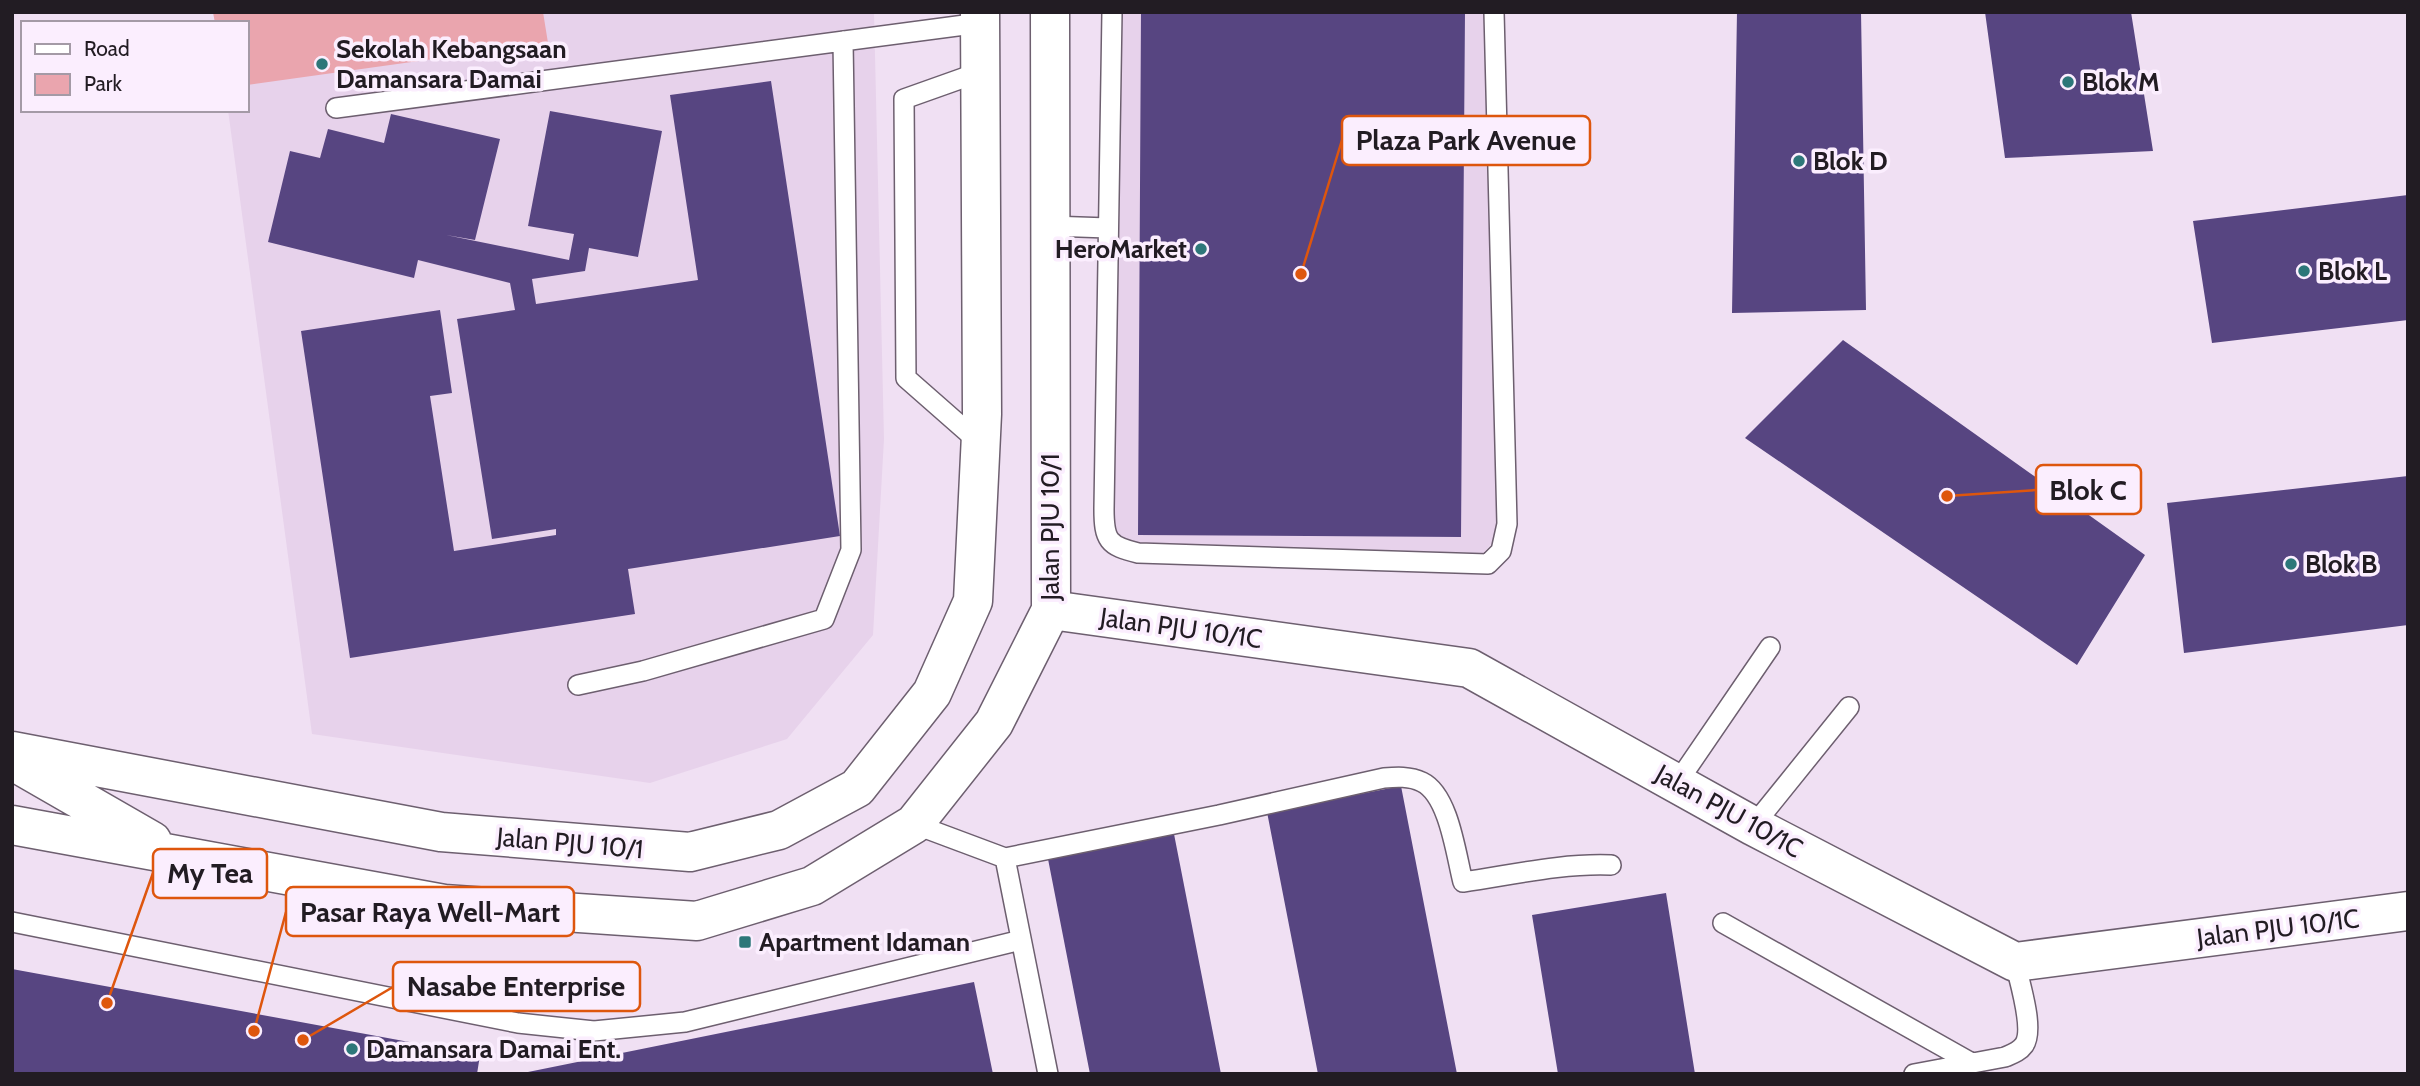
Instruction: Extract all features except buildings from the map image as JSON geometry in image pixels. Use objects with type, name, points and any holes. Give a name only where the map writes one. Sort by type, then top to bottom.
[{"type":"street","name":"Jalan PJU 10/1","points":[[12,825],[444,904],[697,921],[812,886],[914,824],[994,723],[1051,610],[1050,12]]},
{"type":"street","name":"Jalan PJU 10/1","points":[[12,751],[441,832],[690,852],[779,830],[857,788],[932,693],[973,601],[981,443],[980,18]]},
{"type":"street","name":"Jalan PJU 10/1C","points":[[1051,610],[1469,668],[1753,826],[2015,962],[2408,911]]},
{"type":"street","points":[[12,761],[175,855]]},
{"type":"lane","points":[[1112,12],[1104,525],[1107,538],[1117,548],[1138,553],[1488,564],[1501,551],[1507,524],[1494,12]]},
{"type":"lane","points":[[336,108],[842,41],[980,18]]},
{"type":"lane","points":[[578,685],[643,671],[824,619],[851,550],[842,41]]},
{"type":"lane","points":[[980,72],[904,99],[904,113],[906,378],[981,443]]},
{"type":"lane","points":[[1050,226],[1108,228]]},
{"type":"lane","points":[[1677,783],[1770,647]]},
{"type":"lane","points":[[1753,826],[1849,707]]},
{"type":"lane","points":[[914,824],[1005,858],[1219,815],[1384,778],[1404,777],[1422,782],[1435,791],[1443,805],[1463,882],[1570,866],[1611,864]]},
{"type":"lane","points":[[1005,858],[1048,1074]]},
{"type":"lane","points":[[12,922],[518,1023],[594,1031],[685,1022],[1021,940]]},
{"type":"lane","points":[[1723,923],[1970,1062]]},
{"type":"lane","points":[[1914,1074],[2005,1057],[2023,1046],[2028,1036],[2028,1025],[2015,962]]},
{"type":"shaded area","points":[[213,12],[874,12],[884,439],[873,635],[787,739],[650,783],[312,734],[228,112],[248,112],[248,21],[215,21]]},
{"type":"shaded area","points":[[1122,12],[1486,12],[1498,524],[1492,543],[1483,553],[1135,544],[1121,539],[1112,530]]},
{"type":"green space","name":"Sekolah Kebangsaan Damansara Damai","points":[[213,12],[543,12],[548,43],[248,85],[248,21],[215,21]]},
{"type":"place","name":"Sekolah Kebangsaan Damansara Damai","points":[[322,64]]},
{"type":"place","name":"Blok M","points":[[2068,82]]},
{"type":"place","name":"Blok D","points":[[1799,161]]},
{"type":"place","name":"HeroMarket","points":[[1201,249]]},
{"type":"place","name":"Blok L","points":[[2304,271]]},
{"type":"place","name":"Plaza Park Avenue","points":[[1301,274]]},
{"type":"place","name":"Blok C","points":[[1947,496]]},
{"type":"place","name":"Blok B","points":[[2291,564]]},
{"type":"place","name":"Apartment Idaman","points":[[745,942]]},
{"type":"place","name":"My Tea","points":[[107,1003]]},
{"type":"place","name":"Pasar Raya Well-Mart","points":[[254,1031]]},
{"type":"place","name":"Nasabe Enterprise","points":[[303,1040]]},
{"type":"place","name":"Damansara Damai Ent.","points":[[352,1049]]}]
